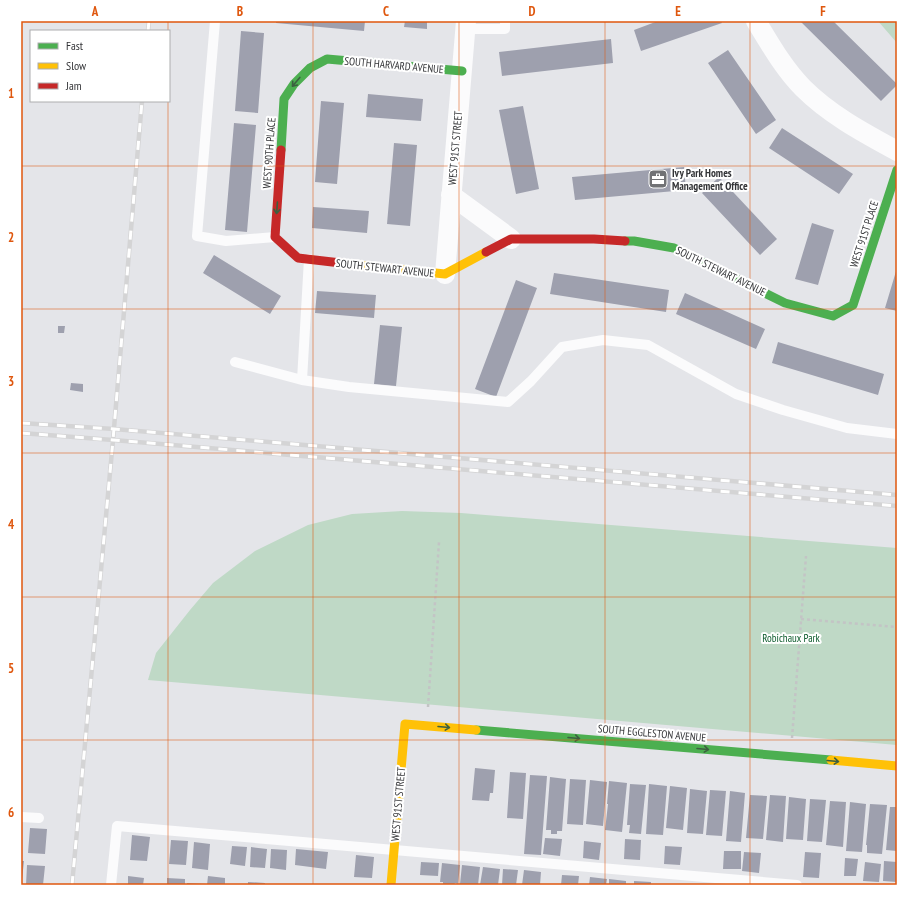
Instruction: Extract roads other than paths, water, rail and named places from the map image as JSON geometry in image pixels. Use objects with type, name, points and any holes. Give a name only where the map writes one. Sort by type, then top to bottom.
[{"type":"street","points":[[756,21],[787,69],[803,88],[830,112],[897,152]]},
{"type":"street","name":"WEST 91ST STREET","points":[[444,274],[466,25]]},
{"type":"street","name":"WEST 90TH PLACE","points":[[275,237],[284,99],[294,84],[310,68],[327,59]]},
{"type":"street","name":"SOUTH HARVARD AVENUE","points":[[327,59],[462,71]]},
{"type":"street","name":"WEST 91ST PLACE","points":[[853,305],[897,170]]},
{"type":"street","points":[[451,195],[511,239]]},
{"type":"street","name":"SOUTH STEWART AVENUE","points":[[275,237],[298,258],[444,274],[511,239],[594,239],[634,241],[674,248],[786,303],[834,316],[853,305]]},
{"type":"street","name":"WEST 91ST STREET","points":[[391,885],[405,724]]},
{"type":"street","name":"SOUTH EGGLESTON AVENUE","points":[[405,724],[897,766]]},
{"type":"lane","points":[[215,21],[197,236],[226,241],[275,237]]},
{"type":"lane","points":[[466,25],[505,29],[505,21]]},
{"type":"lane","points":[[302,380],[309,259]]},
{"type":"lane","points":[[235,362],[302,380],[349,387],[508,402],[531,381],[562,346],[603,340],[648,345],[736,394],[783,410],[847,428],[897,434]]},
{"type":"lane","points":[[21,817],[39,818]]},
{"type":"lane","points":[[111,885],[117,826],[798,885]]},
{"type":"railway","points":[[148,30],[149,21]]},
{"type":"railway","points":[[72,885],[113,440],[142,102]]},
{"type":"railway","points":[[21,423],[114,429],[897,495]]},
{"type":"railway","points":[[21,433],[897,506]]},
{"type":"place","name":"Ivy Park Homes Management Office","points":[[658,179]]},
{"type":"park label","name":"Robichaux Park","points":[[791,638]]}]
